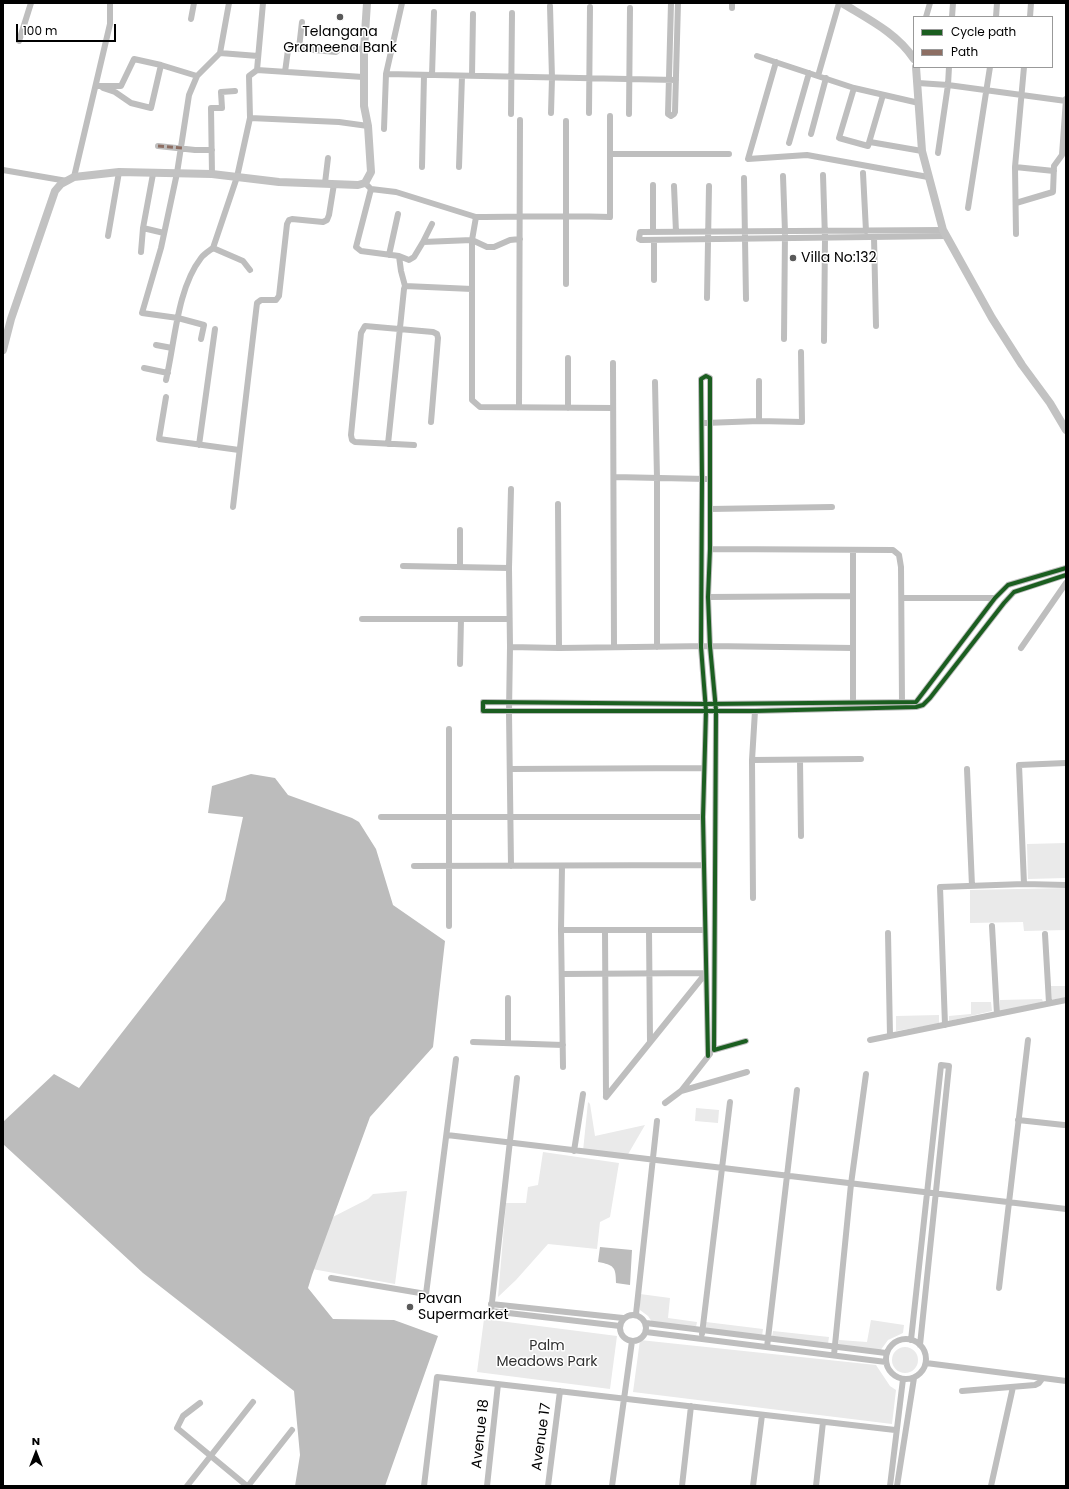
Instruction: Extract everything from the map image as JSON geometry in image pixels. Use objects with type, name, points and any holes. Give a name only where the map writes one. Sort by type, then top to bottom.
[{"type":"main road","points":[[3,350],[11,319],[55,191],[61,184],[70,179],[119,172],[153,174],[177,173],[212,174],[279,182],[368,186],[372,172],[368,126],[364,106],[363,77],[367,3]]},
{"type":"main road","points":[[842,3],[893,36],[905,46],[913,58]]},
{"type":"main road","points":[[916,68],[922,151],[944,233],[992,318],[1022,365],[1050,403],[1066,430]]},
{"type":"street","points":[[18,41],[31,3]]},
{"type":"street","points":[[3,170],[70,179],[96,86],[110,24],[110,3]]},
{"type":"street","points":[[191,19],[194,3]]},
{"type":"street","points":[[201,339],[204,325],[178,318],[142,313],[161,248],[182,148],[189,95],[197,76],[220,53],[229,3]]},
{"type":"street","points":[[257,70],[263,3]]},
{"type":"street","points":[[384,129],[386,74],[402,3]]},
{"type":"street","points":[[671,3],[672,80],[675,112],[671,116],[668,114],[672,80],[678,3]]},
{"type":"street","points":[[818,76],[839,3]]},
{"type":"street","points":[[926,16],[930,3]]},
{"type":"street","points":[[952,16],[953,3]]},
{"type":"street","points":[[996,16],[997,3]]},
{"type":"street","points":[[1030,16],[1032,3]]},
{"type":"street","points":[[550,6],[552,78],[551,113]]},
{"type":"street","points":[[589,113],[590,7]]},
{"type":"street","points":[[629,114],[630,8]]},
{"type":"street","points":[[432,74],[434,12]]},
{"type":"street","points":[[511,114],[512,13]]},
{"type":"street","points":[[472,76],[473,14]]},
{"type":"street","points":[[299,48],[302,22]]},
{"type":"street","points":[[285,72],[289,49],[299,48],[336,52],[341,48],[364,49]]},
{"type":"street","points":[[220,53],[258,56]]},
{"type":"street","points":[[757,56],[854,88],[919,103]]},
{"type":"street","points":[[96,86],[121,86],[134,59],[161,65],[197,76]]},
{"type":"street","points":[[776,62],[748,159],[807,155],[928,177]]},
{"type":"street","points":[[96,86],[115,92],[131,103],[151,108],[161,65]]},
{"type":"street","points":[[938,153],[948,85],[949,68]]},
{"type":"street","points":[[968,208],[990,68]]},
{"type":"street","points":[[1016,234],[1015,167],[1024,68]]},
{"type":"street","points":[[166,380],[178,318],[187,282],[201,258],[213,248],[237,177],[250,118],[249,76],[257,70],[363,77]]},
{"type":"street","points":[[789,143],[810,73]]},
{"type":"street","points":[[386,74],[672,80]]},
{"type":"street","points":[[422,167],[424,75]]},
{"type":"street","points":[[459,167],[462,76]]},
{"type":"street","points":[[810,134],[826,78]]},
{"type":"street","points":[[918,83],[948,85],[1066,101]]},
{"type":"street","points":[[854,88],[839,138],[868,146],[883,95]]},
{"type":"street","points":[[212,174],[212,108],[222,108],[222,92],[235,91]]},
{"type":"street","points":[[1016,203],[1053,192],[1054,166],[1062,155],[1066,97]]},
{"type":"street","points":[[432,224],[424,242],[412,260],[399,256],[361,251],[356,247],[368,186],[396,192],[476,217],[566,215],[610,216],[610,116]]},
{"type":"street","points":[[250,118],[339,122],[368,126]]},
{"type":"street","points":[[519,407],[520,120]]},
{"type":"street","points":[[566,121],[566,284]]},
{"type":"street","points":[[870,142],[922,151]]},
{"type":"street","points":[[158,146],[204,151],[212,150]]},
{"type":"street","points":[[611,154],[729,154]]},
{"type":"street","points":[[232,507],[257,303],[261,300],[276,300],[279,296],[287,224],[289,220],[323,222],[327,220],[329,214],[328,158]]},
{"type":"street","points":[[1015,167],[1054,171]]},
{"type":"street","points":[[108,236],[119,172]]},
{"type":"street","points":[[863,173],[866,231]]},
{"type":"street","points":[[141,252],[143,228],[153,174]]},
{"type":"street","points":[[823,175],[825,238],[824,342]]},
{"type":"street","points":[[783,176],[785,232],[784,339]]},
{"type":"street","points":[[744,178],[746,299]]},
{"type":"street","points":[[653,185],[653,232]]},
{"type":"street","points":[[674,186],[676,232]]},
{"type":"street","points":[[707,298],[709,186]]},
{"type":"street","points":[[389,255],[398,214]]},
{"type":"street","points":[[476,217],[472,240],[472,400],[480,407],[613,408]]},
{"type":"street","points":[[143,228],[164,233]]},
{"type":"street","points":[[866,231],[944,233],[874,237],[784,239],[639,239],[640,232],[866,231]]},
{"type":"street","points":[[874,237],[876,326]]},
{"type":"street","points":[[424,242],[472,240],[487,247],[510,240],[520,239]]},
{"type":"street","points":[[654,240],[654,280]]},
{"type":"street","points":[[213,248],[243,261],[250,270]]},
{"type":"street","points":[[388,444],[405,286],[399,256]]},
{"type":"street","points":[[405,286],[472,289]]},
{"type":"street","points":[[414,445],[355,442],[352,440],[351,434],[362,329],[365,326],[400,328],[433,332],[437,334],[438,338],[431,422]]},
{"type":"street","points":[[199,445],[215,329]]},
{"type":"street","points":[[156,345],[172,348]]},
{"type":"street","points":[[702,422],[802,422],[801,352]]},
{"type":"street","points":[[568,358],[568,408]]},
{"type":"street","points":[[613,363],[614,647]]},
{"type":"street","points":[[144,368],[168,373]]},
{"type":"street","points":[[708,1056],[703,818],[706,707],[701,647],[701,379],[706,376],[710,378],[710,549],[708,597],[715,707],[714,1050]]},
{"type":"street","points":[[759,381],[759,421]]},
{"type":"street","points":[[655,382],[657,478],[657,647]]},
{"type":"street","points":[[166,397],[159,439],[239,450]]},
{"type":"street","points":[[614,477],[710,480]]},
{"type":"street","points":[[511,489],[509,568],[511,866]]},
{"type":"street","points":[[558,504],[559,648]]},
{"type":"street","points":[[710,509],[832,507]]},
{"type":"street","points":[[460,530],[460,567]]},
{"type":"street","points":[[710,549],[893,550],[898,554],[901,567],[902,702]]},
{"type":"street","points":[[853,550],[853,703]]},
{"type":"street","points":[[403,566],[509,568]]},
{"type":"street","points":[[706,707],[509,712],[484,711],[484,702],[706,707],[916,702],[995,598],[1008,585],[1066,568]]},
{"type":"street","points":[[715,707],[755,711],[916,707],[923,705],[1004,602],[1014,592],[1066,575]]},
{"type":"street","points":[[1020,648],[1066,583]]},
{"type":"street","points":[[708,597],[852,596]]},
{"type":"street","points":[[902,598],[995,598]]},
{"type":"street","points":[[362,619],[509,619]]},
{"type":"street","points":[[460,664],[461,619]]},
{"type":"street","points":[[510,647],[559,648],[710,646],[853,648]]},
{"type":"street","points":[[753,898],[752,760],[755,711]]},
{"type":"street","points":[[449,729],[449,926]]},
{"type":"street","points":[[752,760],[861,759]]},
{"type":"street","points":[[800,760],[801,836]]},
{"type":"street","points":[[1024,884],[1019,765],[1066,763]]},
{"type":"street","points":[[510,769],[704,768]]},
{"type":"street","points":[[967,768],[972,886]]},
{"type":"street","points":[[381,817],[703,818]]},
{"type":"street","points":[[414,866],[704,865]]},
{"type":"street","points":[[562,866],[561,930],[563,1067]]},
{"type":"street","points":[[945,1025],[940,887],[1024,884],[1066,885]]},
{"type":"street","points":[[992,926],[997,1014]]},
{"type":"street","points":[[561,930],[705,930]]},
{"type":"street","points":[[605,930],[606,1097],[706,973]]},
{"type":"street","points":[[649,930],[650,1042]]},
{"type":"street","points":[[888,932],[890,1036]]},
{"type":"street","points":[[1045,934],[1049,1003]]},
{"type":"street","points":[[562,974],[706,973]]},
{"type":"street","points":[[508,998],[508,1043]]},
{"type":"street","points":[[870,1040],[1066,1000]]},
{"type":"street","points":[[999,1288],[1028,1040]]},
{"type":"street","points":[[665,1103],[681,1091],[714,1050],[746,1041]]},
{"type":"street","points":[[472,1042],[563,1045]]},
{"type":"street","points":[[331,1278],[426,1294],[456,1059]]},
{"type":"street","points":[[911,1340],[941,1065],[950,1066],[935,1194],[920,1345]]},
{"type":"street","points":[[681,1091],[747,1072]]},
{"type":"street","points":[[834,1355],[851,1184],[866,1074]]},
{"type":"street","points":[[517,1078],[491,1312],[620,1326]]},
{"type":"street","points":[[767,1347],[796,1090]]},
{"type":"street","points":[[574,1151],[582,1094]]},
{"type":"street","points":[[701,1339],[730,1102]]},
{"type":"street","points":[[1018,1120],[1064,1125]]},
{"type":"street","points":[[636,1314],[657,1121]]},
{"type":"street","points":[[447,1135],[1066,1209]]},
{"type":"street","points":[[491,1304],[623,1318],[636,1314],[646,1323],[646,1332],[643,1337],[632,1341],[623,1336],[620,1326],[623,1318]]},
{"type":"street","points":[[646,1323],[886,1353]]},
{"type":"street","points":[[646,1332],[886,1362]]},
{"type":"street","points":[[901,1340],[911,1340],[920,1345],[924,1350],[926,1363],[924,1369],[914,1378],[903,1379],[895,1376],[889,1370],[886,1362],[886,1353],[892,1344],[901,1340]]},
{"type":"street","points":[[612,1486],[632,1341]]},
{"type":"street","points":[[926,1363],[1066,1381]]},
{"type":"street","points":[[424,1486],[437,1377],[896,1430]]},
{"type":"street","points":[[897,1486],[914,1378]]},
{"type":"street","points":[[890,1486],[903,1379]]},
{"type":"street","points":[[962,1391],[1035,1384],[1039,1383],[1042,1379]]},
{"type":"street","name":"Avenue 18","points":[[487,1486],[498,1384]]},
{"type":"street","points":[[991,1486],[1013,1386]]},
{"type":"street","name":"Avenue 17","points":[[548,1486],[560,1391]]},
{"type":"street","points":[[187,1486],[253,1402]]},
{"type":"street","points":[[200,1403],[183,1416],[177,1428],[247,1486],[292,1430]]},
{"type":"street","points":[[682,1486],[691,1406]]},
{"type":"street","points":[[753,1486],[762,1415]]},
{"type":"street","points":[[816,1486],[823,1422]]},
{"type":"green space","points":[[1066,843],[1066,878],[1028,879],[1027,844]]},
{"type":"green space","points":[[1066,888],[1066,930],[1024,931],[1023,922],[970,923],[970,890]]},
{"type":"green space","points":[[1051,986],[1066,986],[1066,997],[1052,1000]]},
{"type":"green space","points":[[1042,999],[1043,1002],[1000,1011],[1000,1000]]},
{"type":"green space","points":[[971,1002],[991,1002],[992,1011],[949,1021],[949,1016],[971,1014]]},
{"type":"green space","points":[[939,1015],[939,1024],[896,1031],[896,1016]]},
{"type":"green space","points":[[588,1102],[590,1104],[595,1136],[645,1125],[627,1156],[583,1151]]},
{"type":"green space","points":[[696,1108],[719,1110],[718,1123],[695,1121]]},
{"type":"green space","points":[[543,1152],[619,1163],[610,1217],[600,1222],[597,1249],[548,1244],[516,1280],[498,1297],[506,1203],[526,1203],[528,1187],[538,1185]]},
{"type":"green space","points":[[407,1191],[395,1284],[312,1269],[325,1221],[368,1199],[373,1194]]},
{"type":"green space","points":[[640,1294],[670,1298],[668,1318],[697,1322],[696,1327],[652,1322],[648,1316],[640,1310]]},
{"type":"green space","name":"Palm Meadows Park","points":[[484,1319],[617,1336],[610,1389],[477,1372]]},
{"type":"green space","points":[[871,1320],[904,1325],[903,1333],[888,1340],[880,1351],[838,1346],[839,1340],[867,1342]]},
{"type":"green space","points":[[706,1322],[763,1329],[762,1336],[705,1329]]},
{"type":"green space","points":[[773,1331],[829,1337],[828,1344],[772,1337]]},
{"type":"green space","points":[[640,1340],[876,1365],[890,1386],[896,1390],[892,1424],[633,1392]]},
{"type":"green space","points":[[905,1347],[914,1351],[918,1360],[914,1369],[905,1373],[896,1369],[892,1360],[896,1351]]},
{"type":"shaded area","points":[[251,774],[275,778],[288,795],[352,818],[359,822],[376,849],[393,905],[445,941],[433,1047],[370,1117],[308,1288],[333,1319],[394,1320],[438,1336],[385,1486],[295,1486],[300,1455],[294,1391],[143,1273],[3,1144],[3,1122],[54,1074],[79,1088],[225,900],[243,817],[208,813],[212,786]]},
{"type":"shaded area","points":[[600,1247],[632,1250],[630,1285],[616,1283],[615,1270],[608,1264],[598,1262]]},
{"type":"marked path","points":[[158,146],[182,148]]},
{"type":"cycle path","points":[[708,1056],[703,817],[706,711],[701,647],[701,379],[706,376],[710,378],[710,549],[708,597],[710,646],[716,710],[714,1050],[746,1041]]},
{"type":"cycle path","points":[[1066,568],[1008,585],[995,598],[916,702],[705,704],[483,702],[483,711],[755,711],[916,707],[923,705],[930,698],[1014,592],[1066,575]]},
{"type":"place","name":"Telangana Grameena Bank","points":[[340,17]]},
{"type":"place","name":"Villa No:132","points":[[793,258]]},
{"type":"place","name":"Pavan Supermarket","points":[[410,1307]]}]
